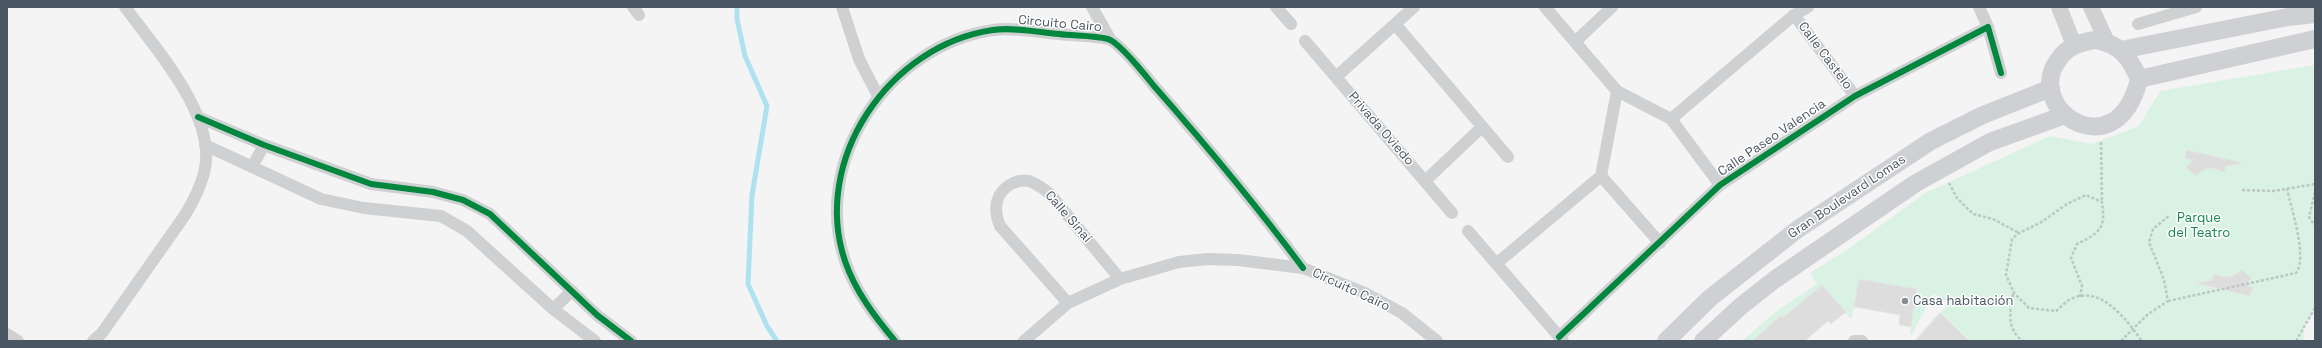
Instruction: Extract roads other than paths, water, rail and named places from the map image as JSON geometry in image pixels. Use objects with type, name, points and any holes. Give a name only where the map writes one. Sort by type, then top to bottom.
[{"type":"main road","points":[[2114,46],[2288,17],[2315,14]]},
{"type":"main road","points":[[2139,79],[2315,39]]},
{"type":"main road","points":[[2096,40],[2114,46],[2129,58],[2139,79],[2130,108],[2119,118],[2101,125],[2092,126],[2077,123],[2065,115],[2056,103],[2051,88],[2052,75],[2056,63],[2064,53],[2074,45],[2096,40]]},
{"type":"main road","name":"Gran Boulevard Lomas","points":[[1666,341],[1710,298],[1798,229],[1931,141],[1983,115],[2051,88]]},
{"type":"main road","name":"Gran Boulevard Lomas","points":[[1703,341],[1741,306],[1774,280],[1916,183],[1990,142],[2065,115]]},
{"type":"street","points":[[94,341],[102,333],[196,197],[205,172],[205,144],[198,117],[185,88],[125,7]]},
{"type":"street","points":[[842,7],[859,59],[878,96]]},
{"type":"street","points":[[1092,7],[1110,39]]},
{"type":"street","points":[[1276,7],[1291,24]]},
{"type":"street","points":[[1336,77],[1414,7]]},
{"type":"street","points":[[1545,7],[1617,91],[1671,119],[1720,185]]},
{"type":"street","points":[[1575,42],[1612,7]]},
{"type":"street","points":[[1671,119],[1794,15],[1808,7]]},
{"type":"street","points":[[1979,7],[1988,27],[2001,73]]},
{"type":"street","points":[[2059,7],[2074,45]]},
{"type":"street","points":[[2091,7],[2114,46]]},
{"type":"street","points":[[2138,24],[2196,7]]},
{"type":"street","name":"Calle Castelo","points":[[1794,15],[1855,96]]},
{"type":"street","points":[[1396,24],[1508,157]]},
{"type":"street","name":"Calle Paseo Valencia","points":[[1561,339],[1720,185],[1855,96],[1988,27]]},
{"type":"street","name":"Circuito Cairo","points":[[895,341],[860,293],[845,260],[839,227],[838,195],[843,166],[859,127],[878,96],[906,68],[936,50],[966,37],[994,30],[1021,30],[1110,39],[1134,62],[1184,120],[1268,222],[1303,268]]},
{"type":"street","name":"Privada Oviedo","points":[[1306,41],[1452,212]]},
{"type":"street","points":[[1496,264],[1601,176],[1617,91]]},
{"type":"street","points":[[198,117],[264,145],[372,184],[433,192],[463,200],[490,214],[597,315],[630,341]]},
{"type":"street","points":[[1425,181],[1482,127]]},
{"type":"street","points":[[205,144],[321,199],[364,208],[441,216],[467,231],[553,309],[595,341]]},
{"type":"street","points":[[252,167],[264,145]]},
{"type":"street","points":[[1601,176],[1660,243]]},
{"type":"street","name":"Calle Sinaí","points":[[1068,303],[1000,226],[996,215],[996,202],[1000,193],[1007,186],[1018,181],[1028,181],[1041,187],[1050,194],[1120,279]]},
{"type":"street","points":[[1468,231],[1561,339]]},
{"type":"street","name":"Circuito Cairo","points":[[1024,341],[1068,303],[1120,279],[1179,262],[1208,259],[1238,260],[1303,268],[1365,293],[1402,313],[1437,341]]},
{"type":"street","points":[[553,309],[572,291]]},
{"type":"street","points":[[7,334],[18,341]]},
{"type":"street","points":[[1854,341],[1862,341]]},
{"type":"waterway","points":[[737,7],[737,19],[745,56],[767,106],[752,195],[748,284],[767,326],[777,341]]},
{"type":"place","name":"Casa habitación","points":[[1905,301]]},
{"type":"park label","name":"Parque del Teatro","points":[[2199,226]]}]
